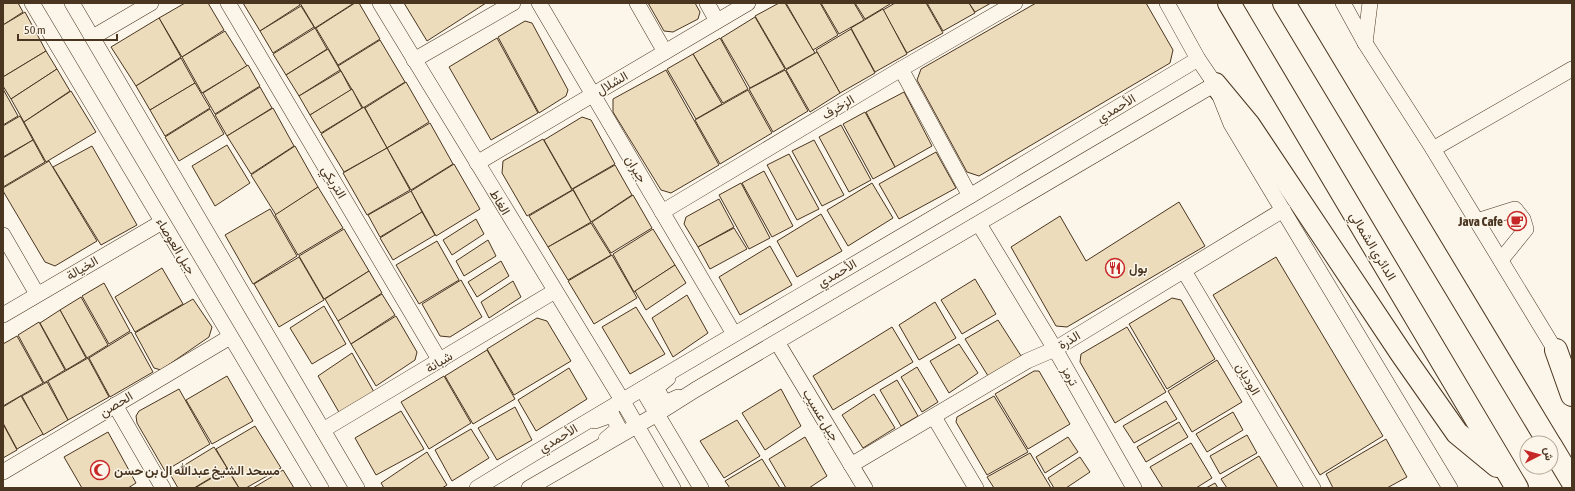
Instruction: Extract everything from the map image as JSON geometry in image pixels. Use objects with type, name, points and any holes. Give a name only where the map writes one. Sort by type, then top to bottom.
[{"type":"highway","name":"الدائري الشمالي","points":[[1229,3],[1513,482]]},
{"type":"highway","points":[[1284,3],[1544,435]]},
{"type":"highway","points":[[1215,84],[1249,125],[1405,359],[1457,433],[1513,482]]},
{"type":"highway","points":[[1556,350],[1572,395]]},
{"type":"highway","points":[[1559,459],[1572,481]]},
{"type":"street","name":"جبل العوصاء","points":[[32,3],[321,488]]},
{"type":"street","points":[[72,3],[357,488]]},
{"type":"street","points":[[93,37],[151,3]]},
{"type":"street","name":"التريكي","points":[[228,3],[440,361]]},
{"type":"street","name":"الغاط","points":[[380,3],[637,426]]},
{"type":"street","points":[[414,60],[513,3]]},
{"type":"street","name":"جبران","points":[[539,3],[734,334]]},
{"type":"street","points":[[637,3],[665,52]]},
{"type":"street","points":[[707,3],[717,21]]},
{"type":"street","name":"الشلال","points":[[477,163],[748,3]]},
{"type":"street","name":"الزخرف","points":[[662,212],[901,69],[1015,3]]},
{"type":"street","points":[[1166,3],[1215,84],[1231,124],[1450,488]]},
{"type":"street","points":[[1343,3],[1365,43],[1433,149],[1572,377]]},
{"type":"street","points":[[1365,43],[1370,3]]},
{"type":"street","name":"الأحمدي","points":[[477,488],[622,400],[970,196],[1198,58]]},
{"type":"street","points":[[901,69],[970,196]]},
{"type":"street","points":[[1433,149],[1572,69]]},
{"type":"street","points":[[529,488],[637,426],[1215,84]]},
{"type":"street","name":"الذرة","points":[[851,465],[1027,361],[1055,349],[1283,210]]},
{"type":"street","points":[[1477,221],[1515,210],[1523,219],[1526,229],[1501,260]]},
{"type":"street","name":"الخيالة","points":[[3,315],[162,222]]},
{"type":"street","name":"ترمز","points":[[979,224],[1055,349],[1134,488]]},
{"type":"street","points":[[3,235],[38,294]]},
{"type":"street","name":"الوديان","points":[[1184,270],[1313,488]]},
{"type":"street","name":"شبانة","points":[[323,430],[555,291]]},
{"type":"street","name":"الحصن","points":[[3,472],[230,337]]},
{"type":"street","name":"جبل عسيب","points":[[777,342],[865,488]]},
{"type":"street","points":[[684,365],[656,388],[665,403],[696,390]]},
{"type":"street","points":[[642,389],[701,488]]},
{"type":"street","points":[[115,405],[163,488]]},
{"type":"street","points":[[575,428],[612,415],[619,428],[590,453]]},
{"type":"street","points":[[934,417],[976,488]]},
{"type":"street","points":[[637,426],[673,488]]},
{"type":"building","points":[[3,3],[18,3],[23,12],[3,25]]},
{"type":"building","points":[[185,3],[208,3],[224,30],[182,57],[159,18]]},
{"type":"building","points":[[243,3],[299,3],[300,5],[260,31]]},
{"type":"building","points":[[300,3],[354,3],[315,28]]},
{"type":"building","points":[[355,3],[359,3],[380,39],[338,65],[316,28]]},
{"type":"building","points":[[404,3],[486,3],[427,41]]},
{"type":"building","points":[[648,3],[695,3],[700,12],[698,19],[673,32],[664,31]]},
{"type":"building","points":[[779,3],[785,3],[815,53],[786,69],[755,16]]},
{"type":"building","points":[[786,3],[820,3],[838,35],[813,50]]},
{"type":"building","points":[[821,3],[854,3],[864,20],[839,34]]},
{"type":"building","points":[[855,3],[889,3],[890,4],[865,19]]},
{"type":"building","points":[[895,3],[926,3],[943,33],[907,53],[883,10]]},
{"type":"building","points":[[927,3],[969,3],[975,13],[943,31]]},
{"type":"building","points":[[969,3],[991,3],[975,12]]},
{"type":"building","points":[[1036,3],[1146,3],[1173,50],[1170,63],[979,176],[967,172],[917,80],[921,69]]},
{"type":"building","points":[[301,6],[314,27],[273,53],[260,31]]},
{"type":"building","points":[[883,9],[907,54],[875,72],[851,28]]},
{"type":"building","points":[[25,12],[46,51],[3,77],[3,25]]},
{"type":"building","points":[[755,17],[785,69],[750,88],[721,38]]},
{"type":"building","points":[[159,18],[181,57],[136,86],[111,47]]},
{"type":"building","points":[[525,21],[532,23],[568,90],[566,96],[539,113],[498,37]]},
{"type":"building","points":[[315,28],[327,49],[286,75],[273,54]]},
{"type":"building","points":[[851,29],[875,73],[840,93],[816,50]]},
{"type":"building","points":[[225,31],[247,66],[202,93],[182,57]]},
{"type":"building","points":[[497,38],[538,113],[491,140],[449,67]]},
{"type":"building","points":[[720,38],[748,89],[723,103],[693,54]]},
{"type":"building","points":[[380,40],[405,82],[363,108],[338,66]]},
{"type":"building","points":[[328,49],[340,70],[299,96],[286,75]]},
{"type":"building","points":[[46,51],[57,69],[11,99],[3,86],[3,77]]},
{"type":"building","points":[[817,52],[840,93],[810,112],[786,70]]},
{"type":"building","points":[[693,54],[722,104],[696,119],[667,69]]},
{"type":"building","points":[[181,58],[195,83],[150,110],[136,86]]},
{"type":"building","points":[[248,65],[260,86],[215,114],[203,93]]},
{"type":"building","points":[[57,69],[70,91],[24,122],[11,99]]},
{"type":"building","points":[[666,70],[719,165],[671,193],[661,190],[613,112],[613,99]]},
{"type":"building","points":[[785,70],[808,111],[773,132],[749,89]]},
{"type":"building","points":[[341,71],[351,90],[310,115],[299,96]]},
{"type":"building","points":[[406,82],[429,122],[387,148],[365,108]]},
{"type":"building","points":[[195,83],[210,108],[165,136],[150,110]]},
{"type":"building","points":[[260,87],[272,108],[227,136],[215,115]]},
{"type":"building","points":[[3,89],[18,116],[3,125]]},
{"type":"building","points":[[352,89],[362,108],[321,133],[310,115]]},
{"type":"building","points":[[748,90],[772,133],[720,164],[695,120]]},
{"type":"building","points":[[71,91],[96,132],[46,162],[24,122]]},
{"type":"building","points":[[904,92],[932,146],[895,167],[866,112]]},
{"type":"building","points":[[364,107],[387,148],[344,172],[321,134]]},
{"type":"building","points":[[273,108],[294,146],[251,174],[227,136]]},
{"type":"building","points":[[210,109],[224,134],[179,161],[165,137]]},
{"type":"building","points":[[865,112],[895,167],[873,179],[843,124]]},
{"type":"building","points":[[20,116],[33,140],[3,157],[3,126]]},
{"type":"building","points":[[582,117],[591,120],[615,164],[572,189],[544,140]]},
{"type":"building","points":[[430,123],[453,164],[411,190],[387,148]]},
{"type":"building","points":[[841,125],[871,180],[849,192],[819,137]]},
{"type":"building","points":[[543,139],[572,190],[527,216],[502,173],[503,161]]},
{"type":"building","points":[[33,140],[45,162],[3,187],[3,158]]},
{"type":"building","points":[[814,140],[844,195],[822,206],[792,151]]},
{"type":"building","points":[[227,145],[250,183],[215,206],[192,166]]},
{"type":"building","points":[[92,146],[137,225],[101,245],[53,167]]},
{"type":"building","points":[[295,146],[318,187],[276,215],[251,175]]},
{"type":"building","points":[[387,148],[410,190],[367,215],[343,173]]},
{"type":"building","points":[[936,152],[956,188],[899,219],[879,184]]},
{"type":"building","points":[[789,154],[819,209],[797,220],[767,165]]},
{"type":"building","points":[[49,161],[97,241],[55,266],[45,262],[3,191],[3,188]]},
{"type":"building","points":[[454,164],[480,209],[436,236],[411,191]]},
{"type":"building","points":[[615,165],[632,195],[591,222],[573,189]]},
{"type":"building","points":[[764,171],[793,226],[772,237],[742,183]]},
{"type":"building","points":[[741,183],[770,238],[749,249],[719,195]]},
{"type":"building","points":[[872,183],[893,218],[848,246],[827,210]]},
{"type":"building","points":[[318,187],[343,228],[298,255],[275,215]]},
{"type":"building","points":[[573,190],[591,222],[548,247],[529,216]]},
{"type":"building","points":[[411,191],[422,212],[380,237],[368,215]]},
{"type":"building","points":[[633,195],[652,228],[611,253],[592,222]]},
{"type":"building","points":[[719,199],[734,227],[698,247],[684,224],[686,217]]},
{"type":"building","points":[[1179,202],[1205,246],[1067,327],[1056,326],[1011,247],[1060,216],[1086,261]]},
{"type":"building","points":[[270,209],[297,256],[253,284],[225,235]]},
{"type":"building","points":[[422,212],[435,235],[393,260],[380,238]]},
{"type":"building","name":"Java Cafe","points":[[1516,213],[1524,226],[1518,229],[1510,217]]},
{"type":"building","points":[[821,214],[842,251],[797,277],[777,241]]},
{"type":"building","points":[[476,219],[484,234],[452,255],[443,240]]},
{"type":"building","points":[[591,223],[611,255],[568,280],[548,247]]},
{"type":"building","points":[[734,228],[747,249],[710,269],[698,247]]},
{"type":"building","points":[[344,229],[369,271],[324,299],[299,256]]},
{"type":"building","points":[[653,229],[675,265],[634,292],[613,254]]},
{"type":"building","points":[[488,240],[496,256],[464,276],[456,261]]},
{"type":"building","points":[[437,241],[459,280],[419,304],[396,265]]},
{"type":"building","points":[[770,246],[792,285],[740,315],[719,277]]},
{"type":"building","points":[[612,255],[637,298],[594,324],[568,281]]},
{"type":"building","points":[[299,257],[324,300],[279,327],[254,284]]},
{"type":"building","points":[[1276,257],[1383,436],[1320,475],[1213,295]]},
{"type":"building","points":[[501,261],[509,276],[477,297],[468,282]]},
{"type":"building","points":[[675,265],[686,283],[646,310],[635,291]]},
{"type":"building","points":[[162,268],[183,304],[135,332],[115,297]]},
{"type":"building","points":[[369,271],[382,293],[338,321],[325,299]]},
{"type":"building","points":[[975,279],[996,314],[962,334],[941,300]]},
{"type":"building","points":[[461,280],[482,317],[450,337],[440,336],[422,304]]},
{"type":"building","points":[[513,281],[521,297],[489,318],[481,302]]},
{"type":"building","points":[[104,283],[130,331],[109,344],[82,296]]},
{"type":"building","points":[[382,294],[395,315],[351,344],[338,321]]},
{"type":"building","points":[[687,295],[708,333],[673,357],[652,318]]},
{"type":"building","points":[[81,297],[108,345],[87,358],[60,310]]},
{"type":"building","points":[[1172,298],[1181,300],[1215,359],[1167,389],[1129,324]]},
{"type":"building","points":[[193,299],[212,327],[209,337],[161,370],[154,368],[135,333]]},
{"type":"building","points":[[935,302],[956,338],[919,360],[899,325]]},
{"type":"building","points":[[324,306],[346,344],[312,364],[290,328]]},
{"type":"building","points":[[636,307],[665,354],[630,374],[602,327]]},
{"type":"building","points":[[60,310],[86,358],[66,370],[40,323]]},
{"type":"building","points":[[396,316],[417,352],[415,360],[376,386],[351,344]]},
{"type":"building","points":[[537,318],[547,321],[571,361],[514,395],[487,349]]},
{"type":"building","points":[[998,320],[1023,359],[990,379],[965,339]]},
{"type":"building","points":[[39,322],[65,370],[44,383],[18,335]]},
{"type":"building","points":[[892,327],[913,362],[833,410],[813,376]]},
{"type":"building","points":[[1127,327],[1166,392],[1115,423],[1080,362],[1081,354]]},
{"type":"building","points":[[131,332],[153,372],[110,397],[89,358]]},
{"type":"building","points":[[17,336],[43,383],[3,406],[3,344]]},
{"type":"building","points":[[959,344],[978,373],[949,393],[930,361]]},
{"type":"building","points":[[487,350],[515,399],[473,424],[445,376]]},
{"type":"building","points":[[352,353],[374,392],[340,414],[318,376]]},
{"type":"building","points":[[88,358],[109,397],[68,420],[48,381]]},
{"type":"building","points":[[1217,360],[1242,402],[1192,432],[1168,391]]},
{"type":"building","points":[[917,367],[938,402],[922,412],[901,377]]},
{"type":"building","points":[[569,368],[587,399],[536,431],[518,400]]},
{"type":"building","points":[[1034,371],[1039,371],[1070,424],[1028,449],[995,394]]},
{"type":"building","points":[[227,376],[253,421],[212,444],[186,400]]},
{"type":"building","points":[[444,376],[471,423],[429,449],[401,402]]},
{"type":"building","points":[[897,380],[918,416],[901,426],[880,390]]},
{"type":"building","points":[[47,382],[68,420],[43,435],[22,396]]},
{"type":"building","points":[[179,389],[210,444],[165,471],[137,423],[136,416],[139,411]]},
{"type":"building","points":[[781,389],[801,426],[765,450],[742,413]]},
{"type":"building","points":[[874,394],[895,428],[863,448],[842,415]]},
{"type":"building","points":[[21,396],[43,434],[17,449],[3,423],[3,407]]},
{"type":"building","points":[[994,396],[1028,452],[987,475],[956,422],[957,417]]},
{"type":"building","points":[[1166,401],[1177,419],[1134,443],[1123,426]]},
{"type":"building","points":[[515,407],[532,440],[497,460],[478,428]]},
{"type":"building","points":[[401,411],[424,449],[376,475],[355,438]]},
{"type":"building","points":[[1233,412],[1243,430],[1207,452],[1196,434]]},
{"type":"building","points":[[737,420],[760,456],[724,478],[700,441]]},
{"type":"building","points":[[1179,422],[1188,437],[1146,462],[1137,447]]},
{"type":"building","points":[[3,424],[17,450],[3,458]]},
{"type":"building","points":[[255,426],[281,468],[246,488],[239,488],[216,449]]},
{"type":"building","points":[[471,429],[489,458],[452,481],[435,450]]},
{"type":"building","name":"مسحد الشيخ عبدالله ال بن حسن","points":[[108,432],[136,483],[128,488],[82,488],[64,457]]},
{"type":"building","points":[[1247,435],[1257,453],[1220,474],[1210,456]]},
{"type":"building","points":[[805,437],[827,476],[809,488],[786,488],[769,459]]},
{"type":"building","points":[[1068,437],[1078,452],[1045,473],[1036,457]]},
{"type":"building","points":[[1386,439],[1407,477],[1387,488],[1333,488],[1326,474]]},
{"type":"building","points":[[1191,443],[1212,478],[1196,488],[1163,488],[1150,467]]},
{"type":"building","points":[[214,447],[227,468],[194,488],[178,488],[170,474]]},
{"type":"building","points":[[427,452],[447,485],[442,488],[384,488],[381,483]]},
{"type":"building","points":[[1030,453],[1051,488],[994,488],[987,477]]},
{"type":"building","points":[[1259,456],[1278,488],[1227,488],[1221,479]]},
{"type":"building","points":[[1080,457],[1090,472],[1066,488],[1054,488],[1048,478]]},
{"type":"building","points":[[762,459],[780,488],[730,488],[725,481]]},
{"type":"building","points":[[227,469],[239,488],[195,488]]},
{"type":"building","points":[[283,470],[294,488],[253,488]]},
{"type":"building","points":[[1215,483],[1218,488],[1206,488]]},
{"type":"place","name":"Java Cafe","points":[[1517,221]]},
{"type":"place","name":"بول","points":[[1115,268]]},
{"type":"place","name":"مسحد الشيخ عبدالله ال بن حسن","points":[[100,470]]}]
